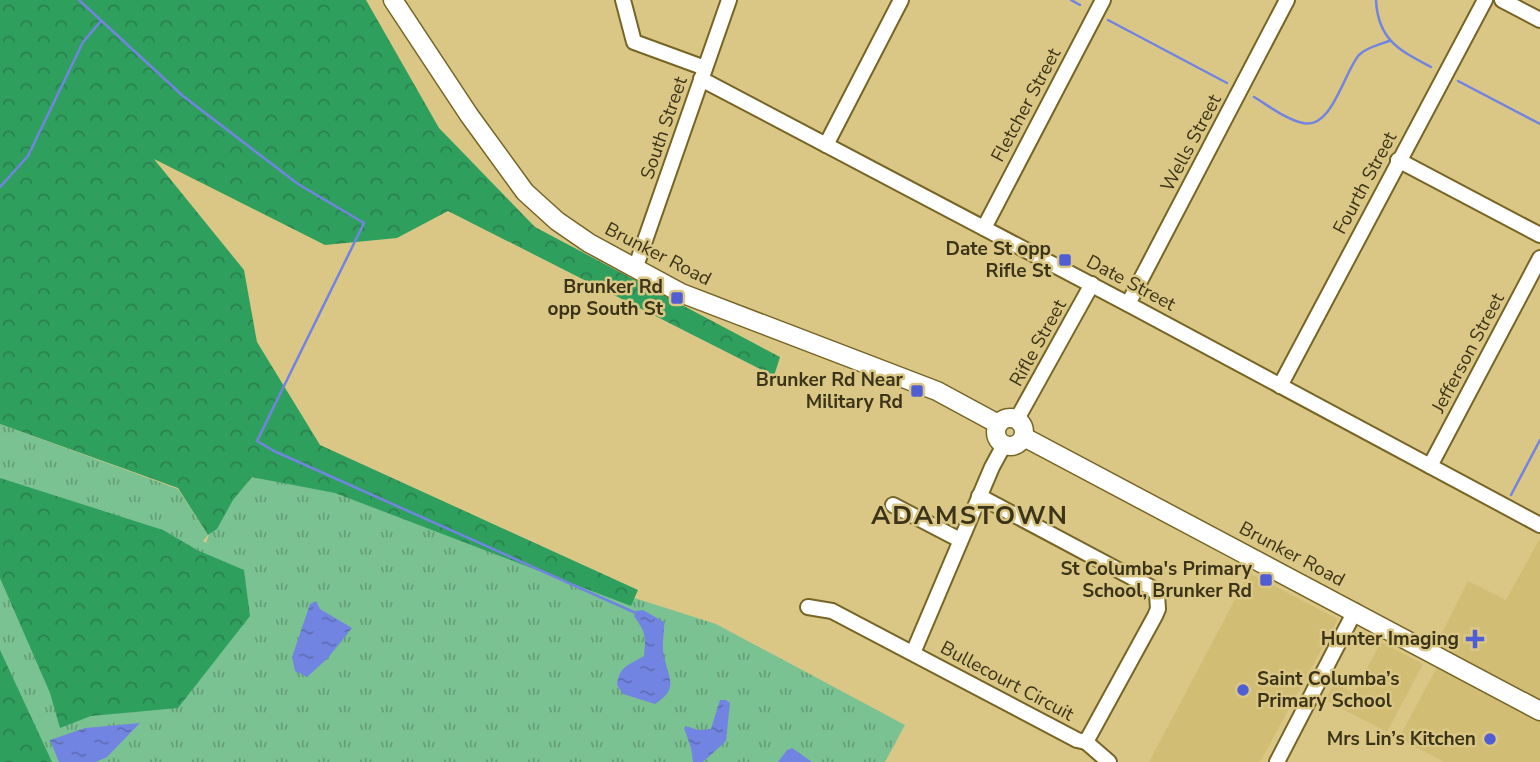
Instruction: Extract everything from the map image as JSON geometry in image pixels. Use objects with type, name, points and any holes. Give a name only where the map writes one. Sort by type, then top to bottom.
[{"type":"main road","name":"Brunker Road","points":[[393,0],[469,115],[525,192],[556,221],[589,243],[681,292],[937,391],[999,424]]},
{"type":"main road","points":[[1007,418],[1017,419],[1024,427],[1024,437],[1016,445],[1004,445],[997,436],[999,424],[1007,418]]},
{"type":"main road","name":"Brunker Road","points":[[1024,437],[1540,711]]},
{"type":"street","name":"Date Street","points":[[623,0],[634,42],[703,74],[826,145],[1128,303],[1540,525]]},
{"type":"street","name":"South Street","points":[[635,269],[729,0]]},
{"type":"street","points":[[826,145],[901,0]]},
{"type":"street","name":"Fletcher Street","points":[[984,228],[1102,0]]},
{"type":"street","name":"Wells Street","points":[[1128,303],[1287,0]]},
{"type":"street","name":"Fourth Street","points":[[1280,386],[1485,0]]},
{"type":"street","points":[[1502,0],[1540,20]]},
{"type":"street","points":[[1398,160],[1540,235]]},
{"type":"street","name":"Jefferson Street","points":[[1430,466],[1540,258]]},
{"type":"street","name":"Rifle Street","points":[[1017,419],[1092,284]]},
{"type":"street","name":"Bullecourt Circuit","points":[[1004,445],[979,496],[913,653],[1077,740],[1086,742],[1109,762]]},
{"type":"street","name":"Bullecourt Circuit","points":[[979,496],[1150,587],[1157,594],[1158,609],[1155,616],[1086,742]]},
{"type":"street","points":[[893,505],[960,540]]},
{"type":"street","points":[[808,607],[832,611],[913,653]]},
{"type":"street","points":[[1277,762],[1355,611]]},
{"type":"shaded area","points":[[1540,538],[1540,762],[1444,762],[1399,738],[1437,667],[1428,661],[1468,581],[1506,600]]},
{"type":"shaded area","name":"Saint Columba’s Primary School","points":[[1249,573],[1338,619],[1260,762],[1149,762]]},
{"type":"shaded area","points":[[1381,642],[1423,664],[1387,732],[1325,700],[1334,683],[1354,693]]},
{"type":"green space","points":[[0,0],[366,0],[439,128],[535,227],[780,357],[774,376],[448,211],[397,238],[325,245],[154,159],[244,270],[257,342],[320,445],[638,590],[631,606],[335,493],[252,477],[233,500],[217,529],[208,535],[178,488],[0,424]]},
{"type":"green space","points":[[0,424],[178,489],[208,535],[203,541],[206,543],[242,440],[597,586],[716,624],[905,725],[885,762],[41,762],[0,663]]},
{"type":"green space","points":[[0,478],[163,530],[197,550],[244,570],[250,616],[178,708],[91,716],[60,728],[50,693],[0,578]]},
{"type":"green space","points":[[0,650],[52,762],[0,762]]},
{"type":"water","points":[[316,601],[320,609],[352,628],[327,659],[307,677],[295,671],[292,657],[310,604]]},
{"type":"water","points":[[643,610],[664,622],[663,651],[670,688],[655,704],[623,694],[617,685],[622,670],[644,656],[644,635],[634,616],[636,611]]},
{"type":"water","points":[[720,700],[730,703],[726,741],[703,762],[693,762],[684,728],[711,729]]},
{"type":"water","points":[[140,723],[107,757],[96,762],[59,762],[50,740],[85,728]]},
{"type":"water","points":[[792,748],[812,762],[778,762],[787,750]]},
{"type":"waterway","points":[[79,0],[183,96],[298,184],[364,223],[257,441],[638,614]]},
{"type":"waterway","points":[[1071,0],[1080,5]]},
{"type":"waterway","points":[[1376,0],[1381,25],[1392,42],[1431,67]]},
{"type":"waterway","points":[[1108,20],[1227,83]]},
{"type":"waterway","points":[[0,187],[28,156],[83,42],[101,21]]},
{"type":"waterway","points":[[1254,97],[1291,119],[1313,123],[1330,109],[1359,55],[1369,48],[1389,41]]},
{"type":"waterway","points":[[1458,81],[1540,124]]},
{"type":"waterway","points":[[1511,495],[1540,440]]},
{"type":"place","name":"Date St opp Rifle St","points":[[1065,260]]},
{"type":"place","name":"Brunker Rd opp South St","points":[[677,298]]},
{"type":"place","name":"Brunker Rd Near Military Rd","points":[[917,391]]},
{"type":"place","name":"St Columba's Primary School, Brunker Rd","points":[[1266,580]]},
{"type":"place","name":"Hunter Imaging","points":[[1475,639]]},
{"type":"place","name":"Saint Columba’s Primary School","points":[[1243,690]]},
{"type":"place","name":"Mrs Lin’s Kitchen","points":[[1490,739]]},
{"type":"district","name":"ADAMSTOWN","points":[[970,515]]}]
